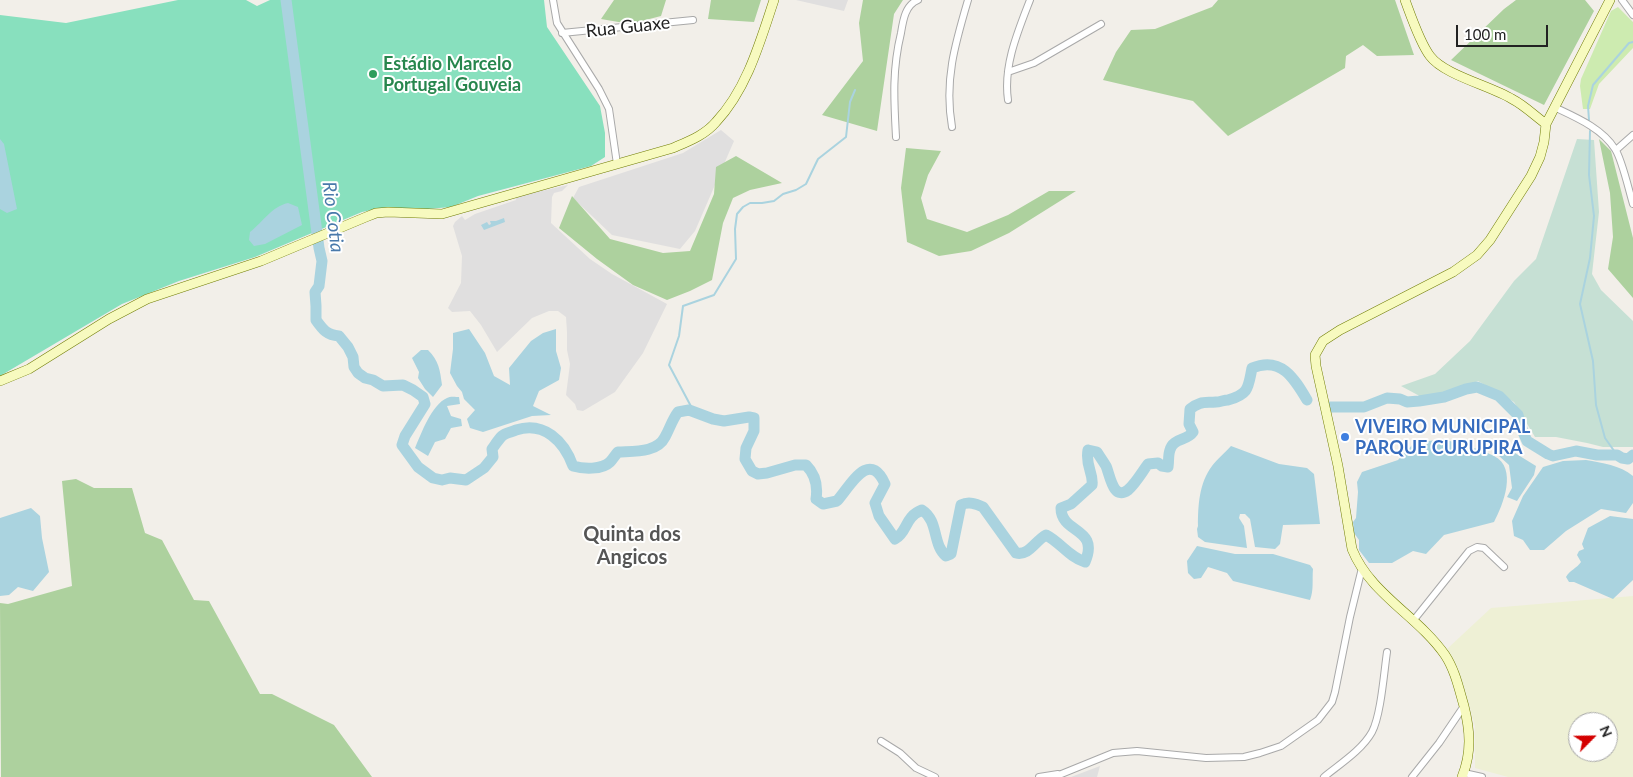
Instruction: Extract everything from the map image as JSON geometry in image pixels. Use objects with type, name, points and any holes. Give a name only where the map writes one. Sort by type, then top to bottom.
[{"type":"street","points":[[553,0],[555,16],[562,34],[604,98],[609,109],[616,164]]},
{"type":"street","points":[[0,381],[29,369],[109,319],[147,299],[261,262],[376,213],[442,214],[455,212],[692,140],[715,123],[733,99],[753,61],[774,0]]},
{"type":"street","points":[[896,137],[894,75],[896,52],[906,12],[918,0]]},
{"type":"street","points":[[952,127],[949,98],[950,68],[954,46],[968,0]]},
{"type":"street","points":[[1008,100],[1008,72],[1030,0]]},
{"type":"street","points":[[1404,0],[1425,48],[1435,62],[1458,75],[1512,99],[1546,124]]},
{"type":"street","points":[[1482,777],[1463,775],[1470,733],[1455,677],[1446,656],[1362,568],[1352,549],[1338,466],[1317,376],[1315,355],[1323,341],[1340,330],[1453,272],[1477,255],[1490,240],[1530,176],[1540,156],[1546,124],[1610,0]]},
{"type":"street","points":[[1622,0],[1633,15]]},
{"type":"street","name":"Rua Guaxe","points":[[562,34],[693,20]]},
{"type":"street","points":[[1008,72],[1034,62],[1101,24]]},
{"type":"street","points":[[1554,107],[1582,121],[1607,138],[1616,150],[1633,204]]},
{"type":"street","points":[[1616,150],[1633,135]]},
{"type":"street","points":[[1413,621],[1469,551],[1477,547],[1484,548],[1504,567]]},
{"type":"street","points":[[1039,777],[1057,776],[1113,753],[1123,751],[1206,758],[1244,757],[1260,754],[1281,746],[1318,720],[1332,702],[1362,568]]},
{"type":"street","points":[[1324,777],[1358,749],[1372,732],[1376,721],[1387,652]]},
{"type":"street","points":[[1412,777],[1439,743],[1464,706]]},
{"type":"street","points":[[881,741],[900,752],[916,768],[935,777]]},
{"type":"shaded area","points":[[796,0],[848,0],[844,11]]},
{"type":"shaded area","points":[[721,130],[734,141],[695,231],[680,249],[612,235],[573,198],[579,187],[683,153]]},
{"type":"shaded area","points":[[568,185],[562,191],[554,193],[552,197],[551,223],[590,259],[612,274],[667,304],[643,353],[615,392],[583,411],[577,410],[575,404],[566,395],[570,364],[567,350],[566,317],[558,311],[549,311],[532,318],[497,352],[470,311],[452,312],[448,308],[461,283],[462,256],[453,226],[455,222],[462,216],[465,220],[475,214],[516,200],[515,197]]},
{"type":"shaded area","points":[[1100,766],[1097,777],[1071,777]]},
{"type":"green space","points":[[178,0],[246,0],[257,6],[270,0],[544,0],[547,27],[600,106],[605,133],[605,157],[591,166],[478,196],[451,207],[427,209],[381,208],[362,212],[255,257],[179,281],[122,304],[0,376],[0,15],[66,23]]},
{"type":"green space","points":[[614,0],[666,0],[661,16],[630,24],[601,19]]},
{"type":"green space","points":[[711,0],[761,0],[754,22],[708,19]]},
{"type":"green space","points":[[863,0],[903,0],[894,14],[877,131],[822,115],[863,61],[859,23]]},
{"type":"green space","points":[[1218,0],[1395,0],[1414,55],[1377,56],[1363,45],[1346,56],[1345,68],[1228,136],[1193,101],[1103,80],[1116,52],[1131,30],[1155,29],[1212,7]]},
{"type":"green space","points":[[1516,0],[1585,0],[1594,11],[1544,105],[1451,60],[1504,9]]},
{"type":"green space","points":[[1618,7],[1633,22],[1633,48],[1599,84],[1590,109],[1583,109],[1581,79],[1611,11]]},
{"type":"green space","points":[[1577,139],[1594,140],[1599,212],[1592,274],[1601,290],[1633,321],[1633,447],[1603,447],[1556,437],[1535,437],[1514,402],[1478,381],[1427,400],[1401,386],[1435,374],[1470,341],[1514,281],[1536,259]]},
{"type":"green space","points":[[1599,139],[1611,151],[1633,238],[1633,298],[1608,269],[1613,237],[1610,193]]},
{"type":"green space","points":[[906,148],[941,151],[928,175],[921,198],[927,219],[967,232],[1008,215],[1049,191],[1076,191],[1009,233],[971,251],[939,256],[907,242],[901,188]]},
{"type":"green space","points":[[736,156],[782,183],[750,190],[733,198],[723,223],[712,280],[690,291],[667,300],[633,285],[559,228],[572,196],[610,239],[663,253],[690,251],[714,194],[716,167]]},
{"type":"green space","points":[[76,479],[94,488],[132,488],[145,533],[162,540],[194,600],[209,601],[260,694],[272,694],[334,725],[372,777],[1,777],[0,603],[8,604],[72,586],[62,481]]},
{"type":"green space","points":[[1633,596],[1633,777],[1508,777],[1475,768],[1475,726],[1464,687],[1447,649],[1491,608]]},
{"type":"water","points":[[0,139],[4,144],[17,209],[7,213],[0,209]]},
{"type":"water","points":[[288,203],[298,207],[302,225],[265,244],[254,246],[249,240],[250,232],[272,211]]},
{"type":"water","points":[[504,218],[505,222],[484,230],[481,225],[487,222],[489,225],[491,224],[490,221]]},
{"type":"water","points":[[469,329],[485,353],[494,376],[510,385],[509,368],[531,341],[543,333],[556,329],[556,351],[561,368],[559,380],[539,391],[533,406],[551,415],[532,416],[483,432],[470,428],[467,419],[475,410],[464,399],[462,392],[450,373],[453,333]]},
{"type":"water","points":[[421,350],[428,350],[435,358],[440,370],[442,385],[433,397],[418,378],[419,372],[412,358]]},
{"type":"water","points":[[448,397],[459,397],[460,404],[447,406],[451,416],[461,419],[462,426],[451,428],[445,439],[435,442],[428,456],[415,448],[437,406]]},
{"type":"water","points":[[1443,439],[1482,451],[1494,456],[1501,462],[1507,478],[1506,487],[1494,522],[1444,535],[1426,554],[1413,551],[1392,563],[1369,563],[1359,550],[1359,540],[1354,533],[1353,522],[1356,518],[1357,482],[1362,472],[1398,460],[1414,443]]},
{"type":"water","points":[[1231,446],[1279,464],[1307,468],[1314,474],[1320,524],[1283,525],[1280,544],[1275,549],[1255,547],[1250,519],[1245,514],[1240,514],[1239,518],[1244,526],[1247,548],[1205,542],[1198,537],[1199,503],[1204,480],[1214,463]]},
{"type":"water","points":[[1507,450],[1536,466],[1534,475],[1517,501],[1507,497],[1512,488],[1509,465],[1499,456]]},
{"type":"water","points":[[1586,460],[1617,467],[1633,476],[1633,503],[1626,513],[1601,509],[1566,531],[1544,550],[1530,550],[1523,540],[1514,536],[1512,521],[1523,496],[1543,467],[1563,461]]},
{"type":"water","points":[[31,508],[40,516],[42,538],[49,572],[33,591],[18,587],[9,595],[0,596],[0,518]]},
{"type":"water","points":[[1610,516],[1633,519],[1633,580],[1613,599],[1574,582],[1569,582],[1566,577],[1581,562],[1577,555],[1579,551],[1584,549],[1582,544],[1588,528]]},
{"type":"water","points":[[1197,546],[1235,554],[1273,554],[1310,565],[1313,569],[1310,600],[1233,581],[1227,573],[1208,567],[1201,578],[1194,579],[1188,573],[1187,561]]},
{"type":"waterway","name":"Rio Cotia","points":[[286,0],[322,261],[319,286],[315,292],[316,320],[326,331],[339,336],[348,347],[353,357],[354,367],[358,373],[383,386],[403,385],[423,397],[425,404],[405,436],[402,445],[418,467],[433,478],[466,480],[484,468],[493,457],[492,449],[502,436],[526,428],[535,428],[552,435],[564,449],[573,466],[592,468],[607,465],[618,452],[638,451],[657,446],[665,437],[678,412],[689,410],[724,421],[749,417],[754,418],[754,431],[746,448],[745,459],[752,471],[758,474],[795,465],[806,465],[816,481],[816,499],[823,504],[837,501],[860,473],[866,470],[873,470],[879,474],[885,484],[875,503],[879,516],[895,539],[912,516],[922,510],[931,520],[942,551],[946,556],[951,554],[961,505],[972,503],[983,507],[1016,553],[1025,552],[1046,535],[1074,557],[1085,562],[1088,542],[1084,536],[1067,522],[1061,508],[1071,504],[1092,485],[1087,456],[1088,450],[1097,452],[1106,466],[1113,486],[1119,492],[1123,492],[1134,484],[1148,464],[1158,463],[1168,467],[1169,454],[1174,443],[1193,432],[1189,424],[1190,409],[1193,406],[1228,400],[1244,393],[1252,368],[1271,365],[1286,371],[1307,400]]},
{"type":"waterway","points":[[1589,120],[1588,106],[1593,85],[1629,43],[1633,42]]},
{"type":"waterway","points":[[694,412],[669,365],[679,336],[683,306],[714,295],[736,259],[735,229],[737,214],[743,207],[750,203],[774,201],[783,194],[796,190],[806,184],[818,159],[846,137],[850,102],[855,90]]},
{"type":"waterway","points":[[1590,131],[1589,175],[1594,216],[1590,258],[1580,304],[1593,361],[1596,405],[1605,438],[1617,455]]},
{"type":"waterway","name":"Rio Cotia","points":[[1330,407],[1364,407],[1387,398],[1400,399],[1407,402],[1419,401],[1444,397],[1477,387],[1499,396],[1518,415],[1527,441],[1548,454],[1553,456],[1576,451],[1597,455],[1617,455],[1628,459],[1633,455]]},
{"type":"place","name":"Estádio Marcelo Portugal Gouveia","points":[[373,74]]},
{"type":"place","name":"VIVEIRO MUNICIPAL PARQUE CURUPIRA","points":[[1345,437]]},
{"type":"district","name":"Quinta dos Angicos","points":[[632,546]]}]
